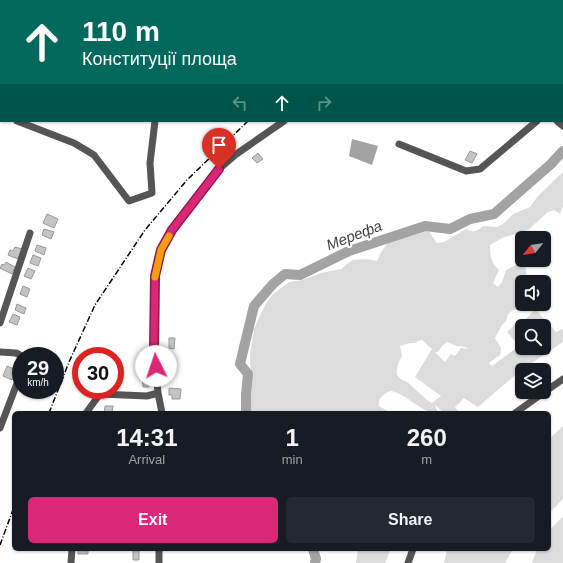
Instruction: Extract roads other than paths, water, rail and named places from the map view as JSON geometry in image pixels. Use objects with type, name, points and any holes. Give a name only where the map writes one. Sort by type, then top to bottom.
[{"type":"street","points":[[20,122],[74,143],[94,155],[129,201],[152,193],[150,163],[155,122]]},
{"type":"street","points":[[162,411],[158,393],[154,352],[155,276],[161,250],[172,230],[219,169],[235,155],[283,122]]},
{"type":"street","points":[[399,144],[466,171],[480,169],[536,122]]},
{"type":"street","points":[[0,323],[30,233]]},
{"type":"street","points":[[0,352],[12,353]]},
{"type":"street","points":[[518,411],[563,379]]},
{"type":"street","points":[[87,411],[100,394],[147,396],[158,393]]},
{"type":"street","points":[[0,428],[12,397]]},
{"type":"street","points":[[71,563],[72,551]]},
{"type":"street","points":[[159,551],[160,563]]},
{"type":"street","points":[[408,563],[412,551]]},
{"type":"waterway","name":"Мерефа","points":[[246,411],[248,374],[240,364],[254,306],[273,284],[285,274],[300,275],[349,251],[425,226],[450,229],[470,219],[494,214],[551,164],[563,151]]},
{"type":"waterway","name":"Мерефа","points":[[314,551],[316,559],[315,563]]},
{"type":"railway","points":[[50,411],[69,362],[95,305],[145,230],[187,180],[247,122]]},
{"type":"railway","points":[[0,545],[12,512]]}]
